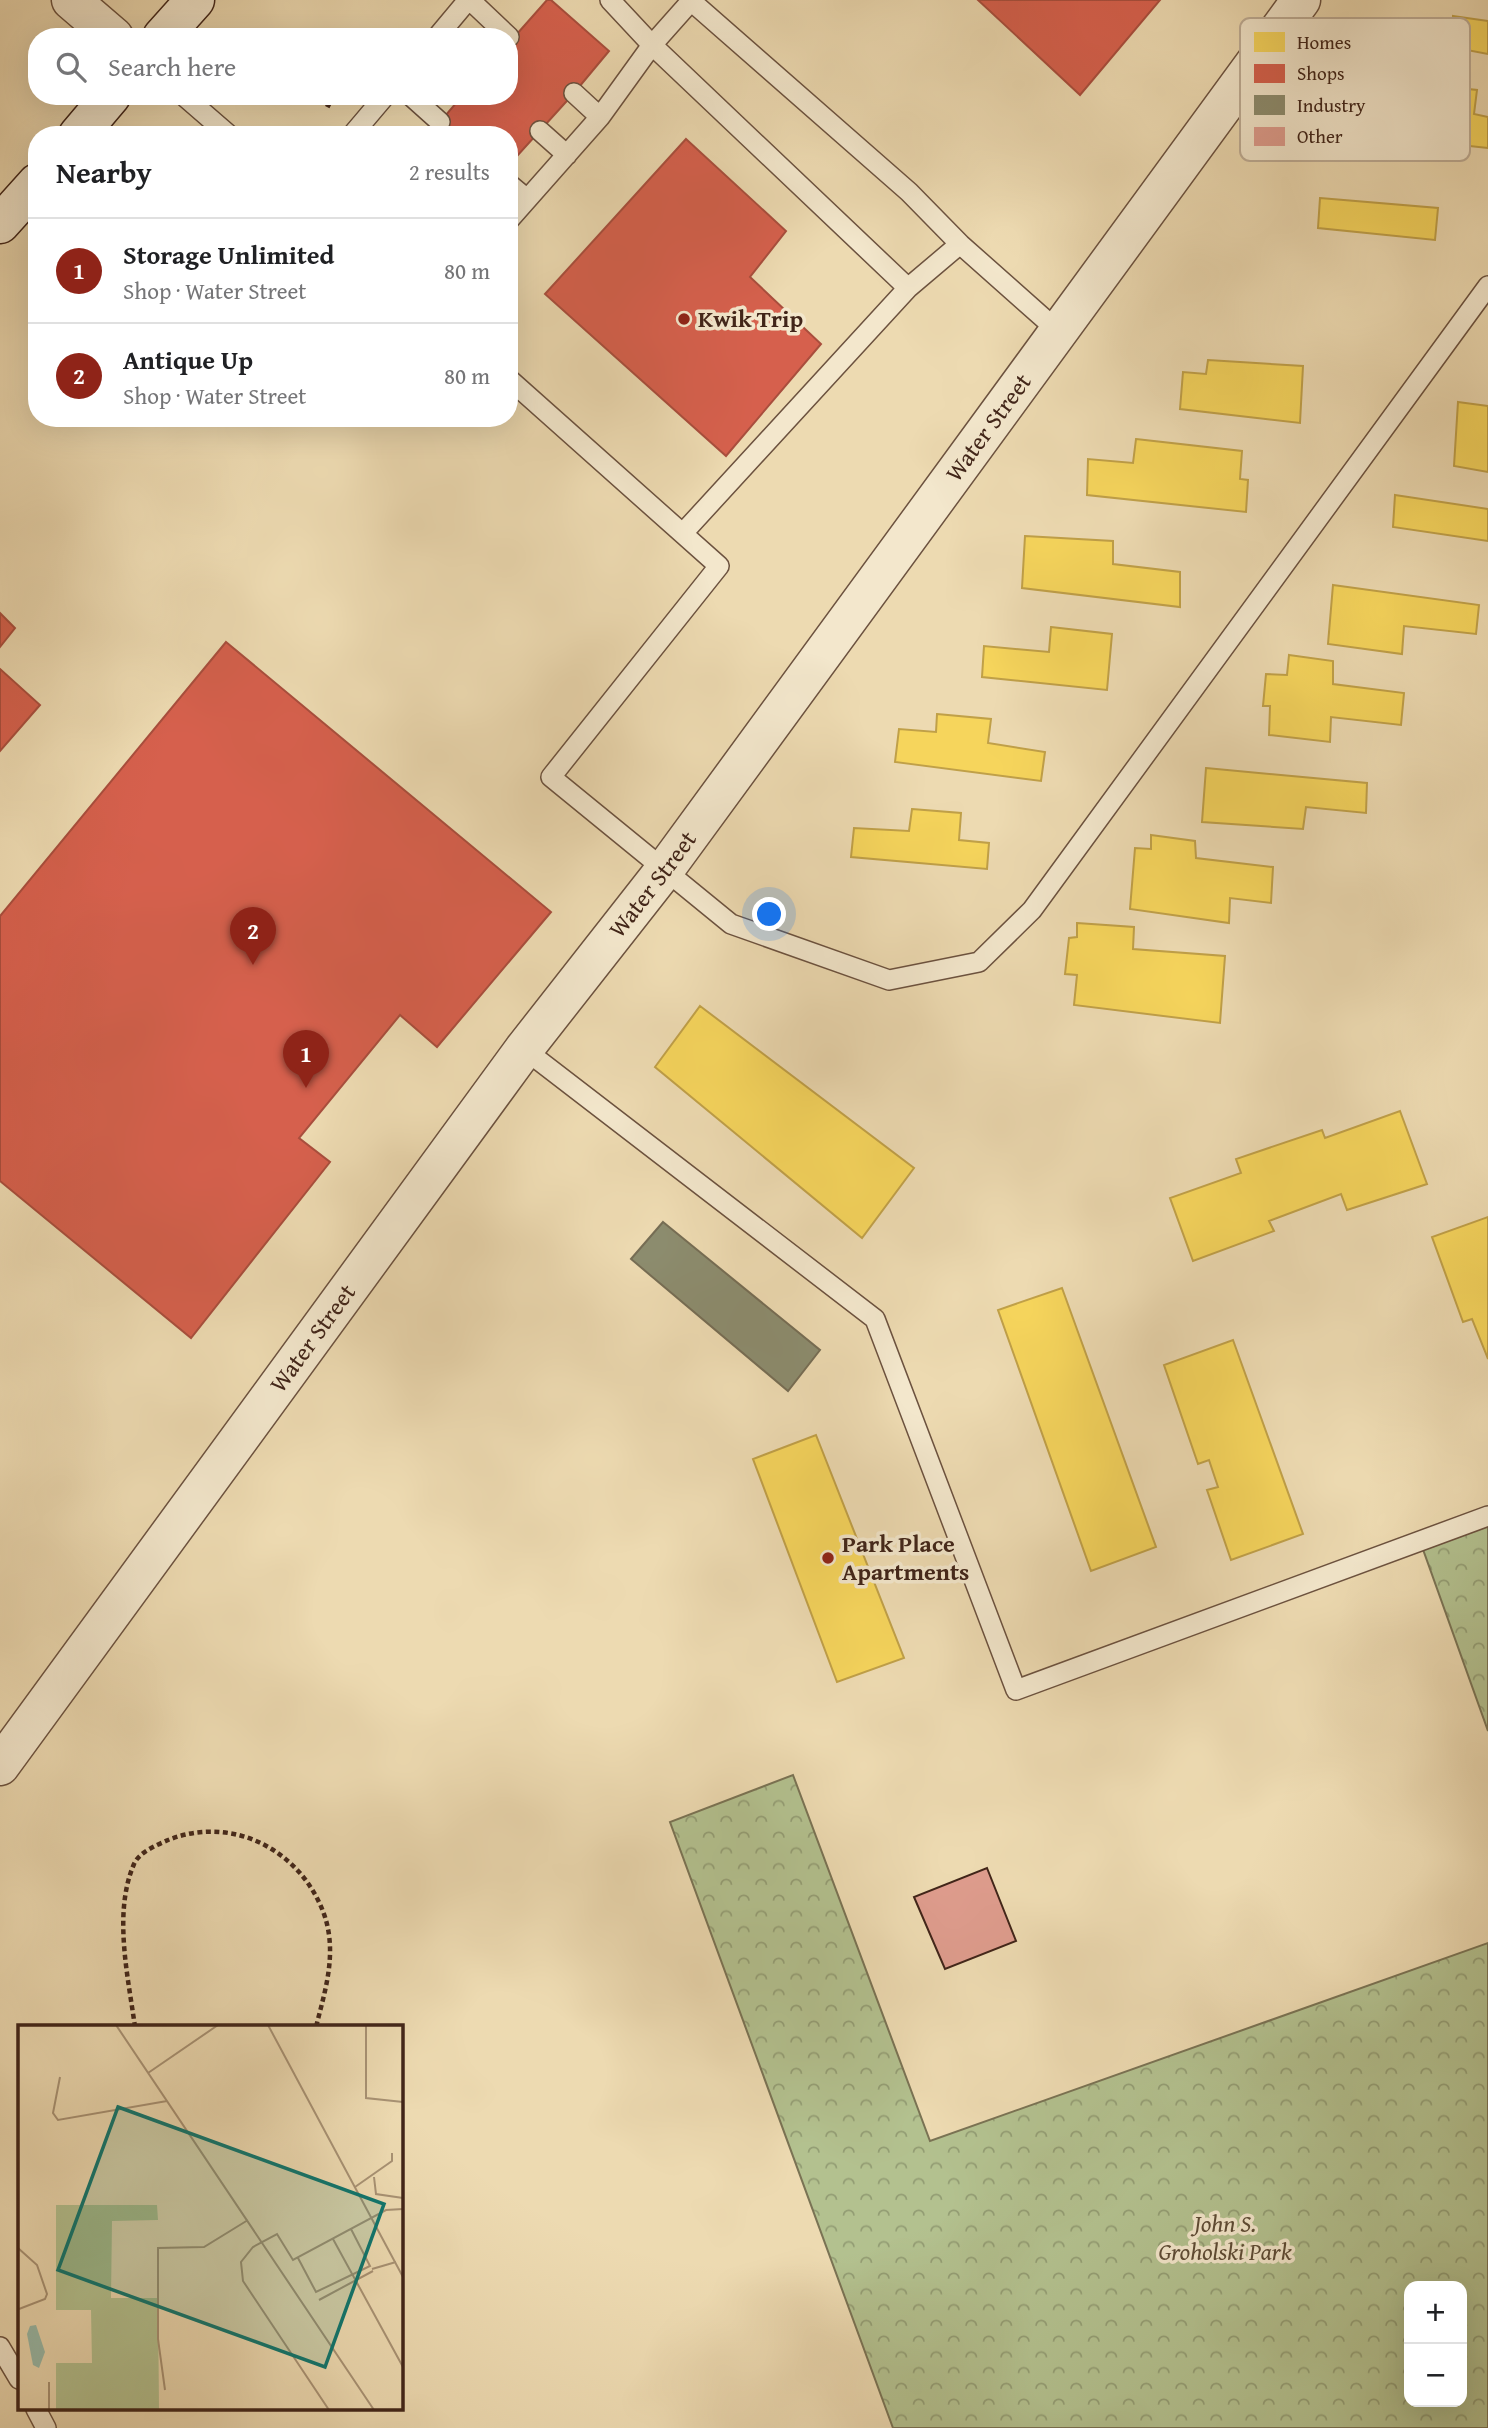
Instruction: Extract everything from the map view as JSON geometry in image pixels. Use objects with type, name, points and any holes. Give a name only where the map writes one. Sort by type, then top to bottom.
[{"type":"street","points":[[71,0],[104,28]]},
{"type":"street","points":[[170,28],[195,0]]},
{"type":"street","name":"Water Street","points":[[1288,18],[1301,0]]},
{"type":"street","name":"Water Street","points":[[0,1766],[524,1049],[666,868],[1240,83]]},
{"type":"street","points":[[86,126],[103,105]]},
{"type":"street","points":[[0,224],[28,193]]},
{"type":"lane","points":[[445,28],[469,0],[499,28]]},
{"type":"lane","points":[[610,0],[652,45],[908,288]]},
{"type":"lane","points":[[518,210],[600,117],[652,45],[691,0],[909,192],[960,244],[1058,331]]},
{"type":"lane","points":[[574,93],[600,117]]},
{"type":"lane","points":[[194,105],[219,126]]},
{"type":"lane","points":[[363,126],[378,105]]},
{"type":"lane","points":[[421,105],[440,122]]},
{"type":"lane","points":[[540,131],[567,155]]},
{"type":"lane","points":[[518,192],[527,199]]},
{"type":"lane","points":[[683,533],[908,288],[960,244]]},
{"type":"lane","points":[[518,387],[719,566],[551,777],[666,868],[731,924],[889,980],[979,962],[1032,910],[1488,285]]},
{"type":"lane","points":[[524,1049],[875,1319],[1016,1690],[1488,1516]]},
{"type":"lane","points":[[0,2347],[18,2377]]},
{"type":"lane","points":[[37,2410],[46,2428]]},
{"type":"path","points":[[328,105],[336,109]]},
{"type":"path","points":[[135,2025],[124,1928],[125,1889],[135,1860],[155,1846],[184,1834],[225,1832],[258,1840],[285,1856],[309,1885],[325,1918],[331,1961],[316,2025]]},
{"type":"green space","points":[[1488,1516],[1488,1731],[1420,1541]]},
{"type":"green space","name":"John S. Groholski Park","points":[[793,1775],[930,2141],[1488,1943],[1488,2428],[893,2428],[670,1822]]},
{"type":"building: Homes","points":[[1470,18],[1488,21],[1488,54],[1470,51]]},
{"type":"building: Homes","points":[[1470,89],[1477,90],[1474,114],[1488,117],[1488,148],[1470,146]]},
{"type":"building: Homes","points":[[1320,198],[1438,208],[1435,240],[1318,228]]},
{"type":"building: Homes","points":[[1208,360],[1303,366],[1300,423],[1180,409],[1183,372],[1206,374]]},
{"type":"building: Homes","points":[[1458,402],[1488,406],[1488,472],[1454,466]]},
{"type":"building: Homes","points":[[1136,439],[1242,451],[1240,479],[1248,480],[1246,512],[1087,495],[1088,459],[1133,463]]},
{"type":"building: Homes","points":[[1395,495],[1488,509],[1488,541],[1393,527]]},
{"type":"building: Homes","points":[[1025,536],[1113,541],[1113,564],[1180,572],[1180,607],[1022,588]]},
{"type":"building: Homes","points":[[1333,585],[1479,605],[1476,634],[1404,626],[1402,654],[1328,644]]},
{"type":"building: Homes","points":[[1051,627],[1112,634],[1107,690],[982,677],[984,646],[1049,652]]},
{"type":"building: Homes","points":[[1289,655],[1333,661],[1333,684],[1404,693],[1401,725],[1331,717],[1330,742],[1269,735],[1270,706],[1263,706],[1266,674],[1287,675]]},
{"type":"building: Homes","points":[[937,714],[991,719],[988,743],[1045,752],[1041,781],[895,762],[899,729],[936,732]]},
{"type":"building: Homes","points":[[1206,768],[1367,783],[1366,813],[1306,807],[1303,829],[1202,822]]},
{"type":"building: Homes","points":[[912,809],[961,813],[959,840],[989,843],[987,869],[851,857],[854,828],[909,831]]},
{"type":"building: Homes","points":[[1151,835],[1195,841],[1196,858],[1273,867],[1271,903],[1230,898],[1229,923],[1130,909],[1135,848],[1151,849]]},
{"type":"building: Homes","points":[[1077,923],[1134,927],[1133,949],[1225,956],[1220,1023],[1074,1005],[1077,975],[1065,974],[1069,938],[1077,937]]},
{"type":"building: Homes","points":[[700,1006],[914,1168],[862,1238],[655,1067]]},
{"type":"building: Homes","points":[[1400,1111],[1427,1184],[1347,1210],[1341,1194],[1269,1221],[1274,1231],[1193,1261],[1170,1198],[1241,1173],[1236,1159],[1322,1130],[1325,1138]]},
{"type":"building: Homes","points":[[1488,1217],[1488,1359],[1472,1319],[1463,1322],[1432,1237]]},
{"type":"building: Homes","points":[[1062,1288],[1156,1547],[1091,1571],[998,1310]]},
{"type":"building: Homes","points":[[1233,1340],[1303,1534],[1231,1560],[1207,1490],[1218,1487],[1209,1460],[1198,1464],[1164,1365]]},
{"type":"building: Homes","name":"Park Place Apartments","points":[[816,1435],[904,1658],[837,1682],[753,1459]]},
{"type":"building: Shops","points":[[547,0],[551,0],[609,51],[518,155],[518,126],[437,126],[454,105],[518,105],[518,33]]},
{"type":"building: Shops","points":[[978,0],[1160,0],[1080,95]]},
{"type":"building: Shops","name":"Kwik Trip","points":[[686,139],[786,231],[750,277],[821,344],[726,456],[545,294]]},
{"type":"building: Shops","points":[[0,613],[15,628],[0,647]]},
{"type":"building: Shops","points":[[226,642],[551,912],[437,1047],[400,1015],[299,1138],[330,1162],[191,1338],[0,1181],[0,916]]},
{"type":"building: Shops","points":[[0,669],[40,705],[0,751]]},
{"type":"building: Industry","points":[[663,1222],[820,1350],[788,1391],[631,1259]]},
{"type":"building: Other","points":[[987,1868],[1016,1941],[945,1969],[914,1897]]},
{"type":"place","name":"Kwik Trip","points":[[684,319]]},
{"type":"place","name":"Antique Up","points":[[253,965]]},
{"type":"place","name":"Storage Unlimited","points":[[306,1088]]},
{"type":"place","name":"Park Place Apartments","points":[[828,1558]]}]
